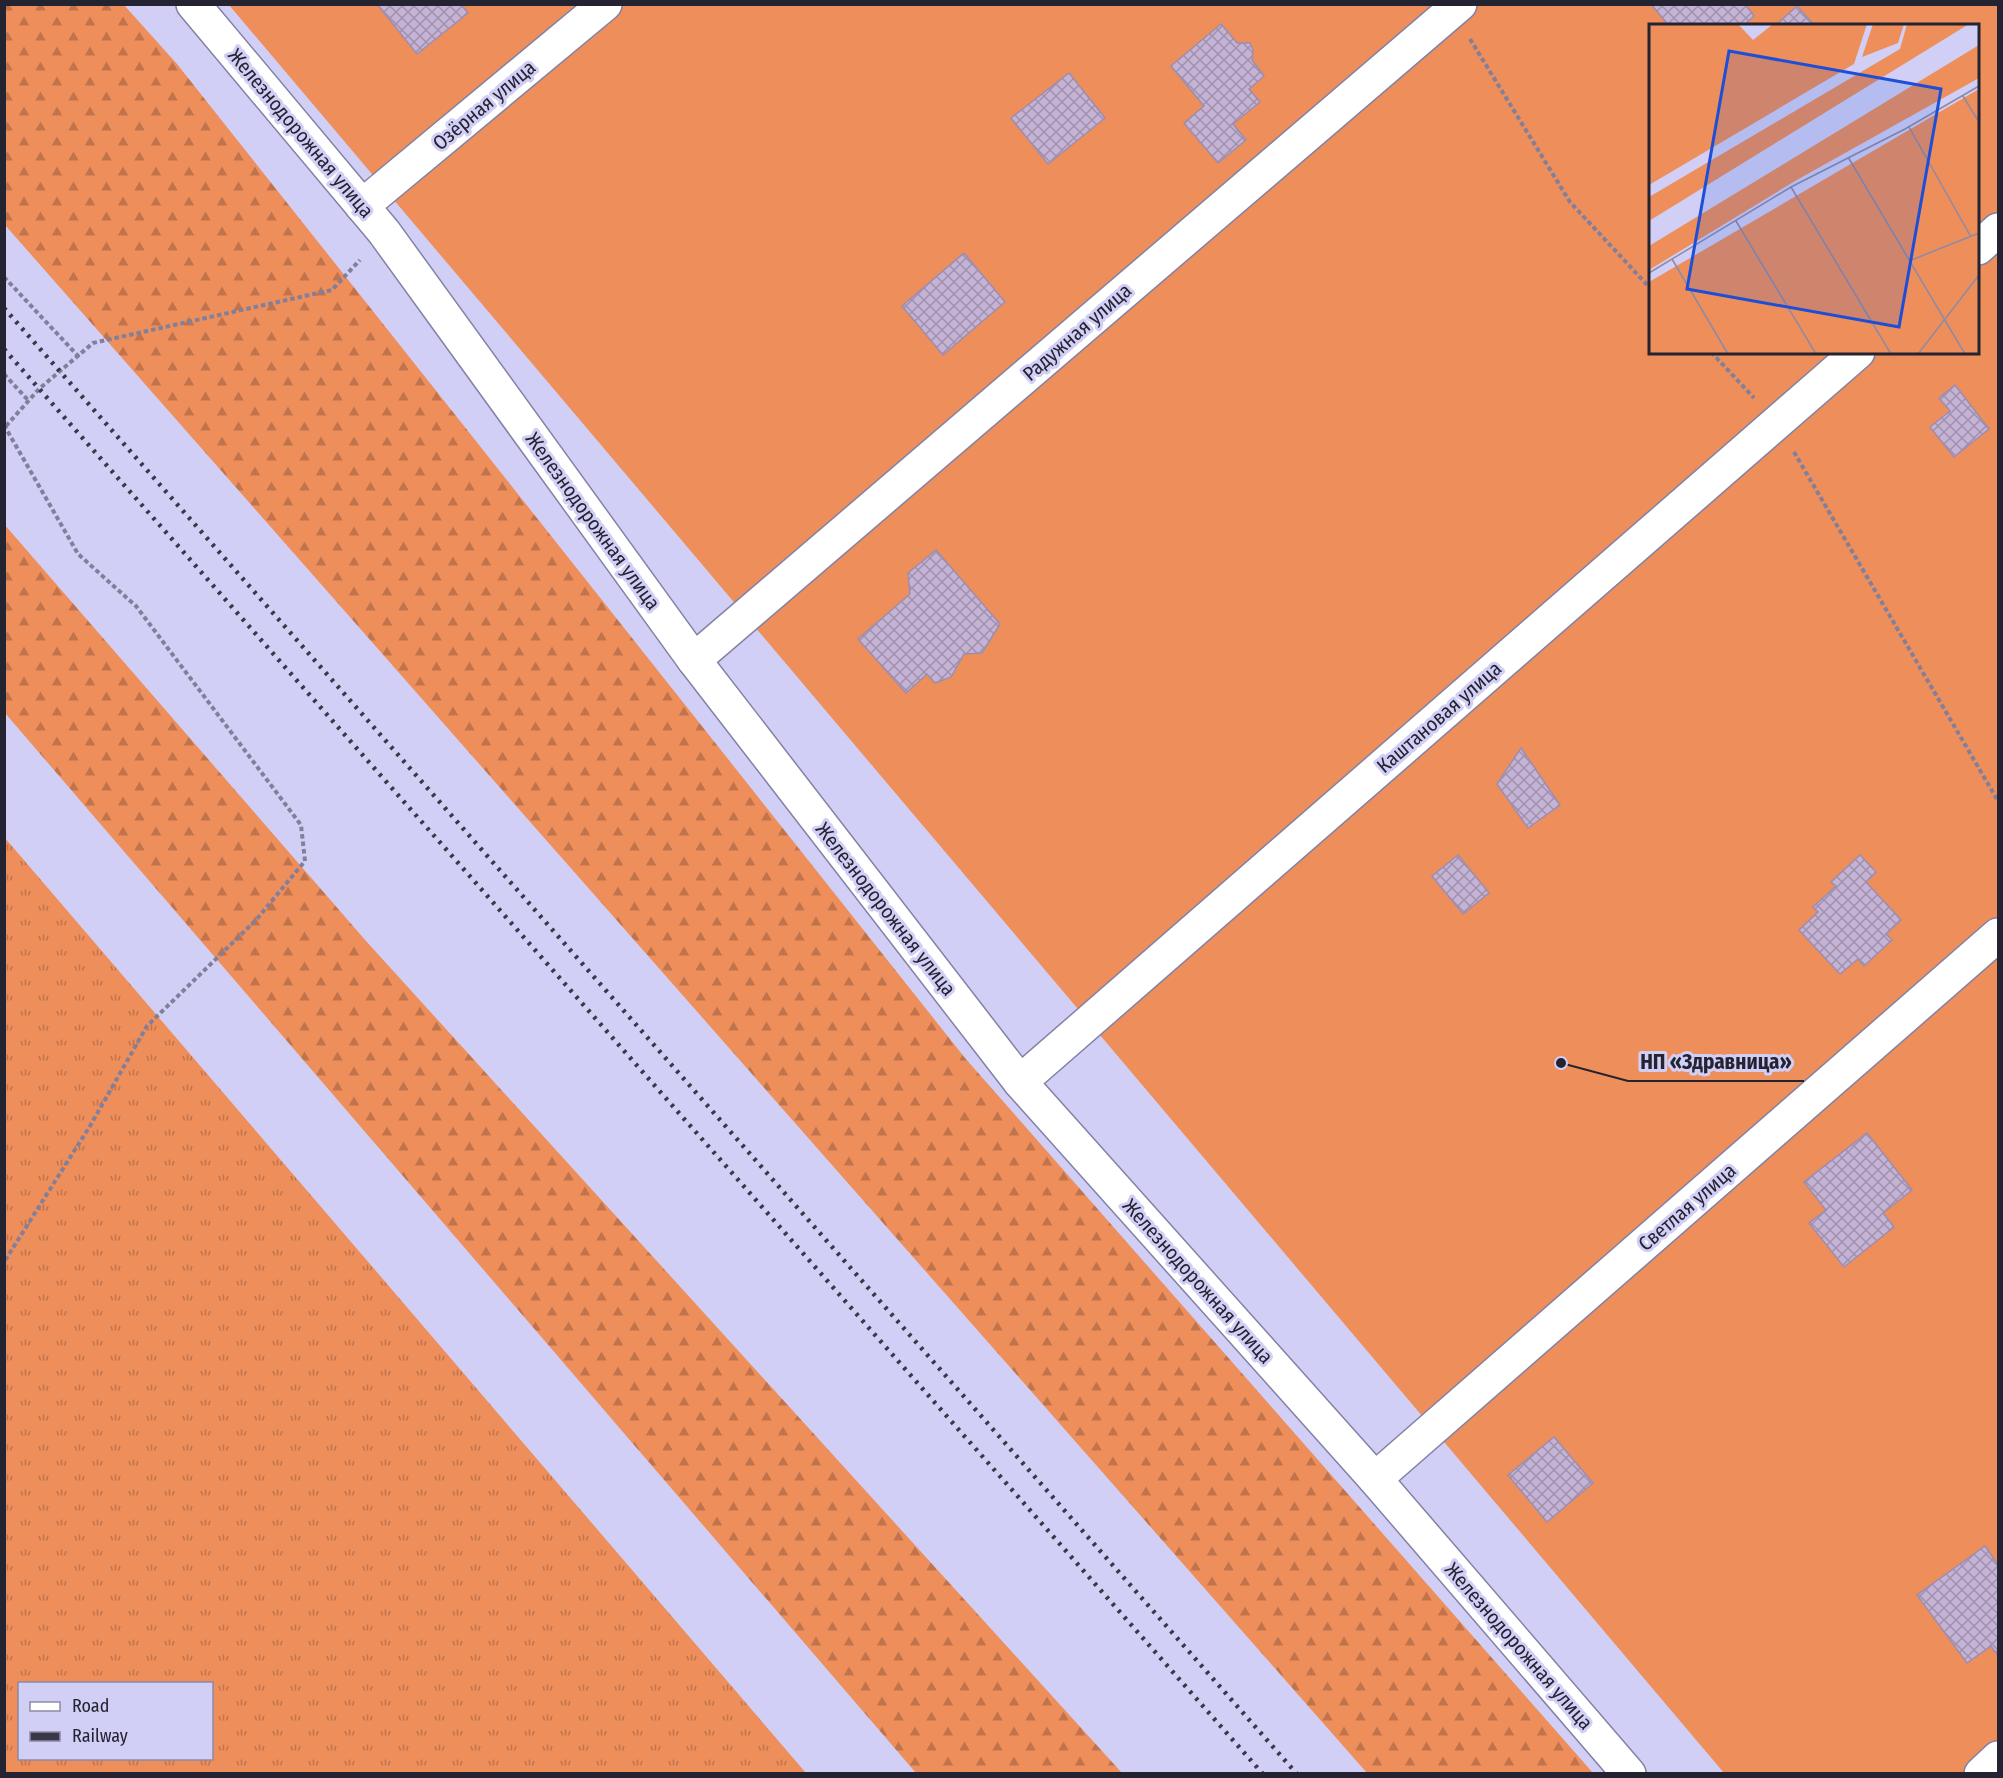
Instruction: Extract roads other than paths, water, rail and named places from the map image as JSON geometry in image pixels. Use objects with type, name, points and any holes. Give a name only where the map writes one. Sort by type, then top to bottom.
[{"type":"street","name":"Железнодорожная улица","points":[[193,4],[384,232],[694,660],[1020,1082],[1375,1479],[1629,1773]]},
{"type":"street","name":"Озёрная улица","points":[[362,206],[605,4]]},
{"type":"street","name":"Радужная улица","points":[[694,660],[1454,7]]},
{"type":"street","points":[[1979,246],[1998,230]]},
{"type":"street","name":"Каштановая улица","points":[[1020,1082],[1856,354]]},
{"type":"street","name":"Светлая улица","points":[[1375,1479],[1998,935]]},
{"type":"street","points":[[1981,1773],[1998,1758]]},
{"type":"railway","points":[[4,308],[1297,1774]]},
{"type":"railway","points":[[4,349],[1263,1774]]},
{"type":"place","name":"НП «Здравница»","points":[[1561,1063]]}]
